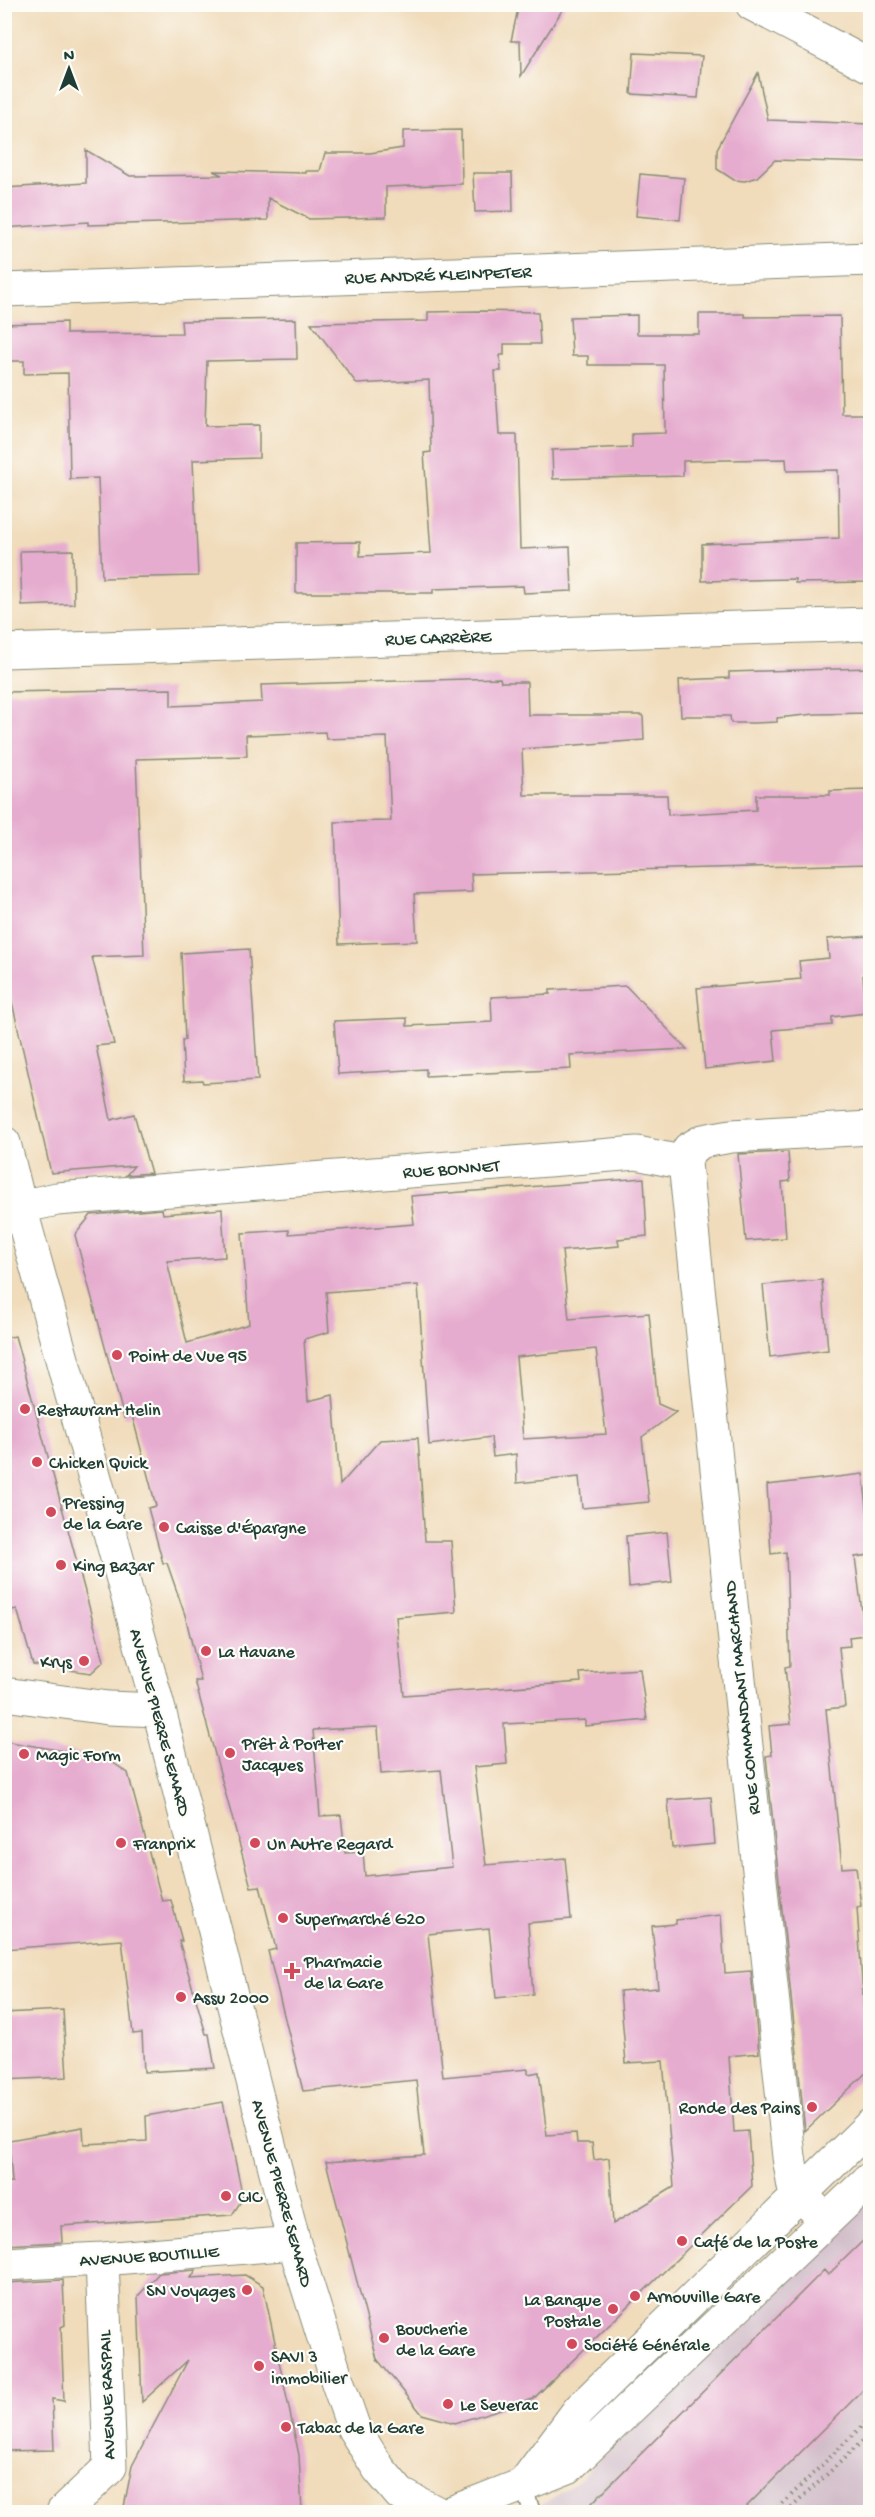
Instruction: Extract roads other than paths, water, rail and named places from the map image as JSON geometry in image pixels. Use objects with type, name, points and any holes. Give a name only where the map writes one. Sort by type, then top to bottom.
[{"type":"street","points":[[752,4],[870,66]]},
{"type":"street","name":"RUE ANDRÉ KLEINPETER","points":[[4,290],[870,259]]},
{"type":"street","name":"RUE CARRÈRE","points":[[4,651],[870,624]]},
{"type":"street","points":[[685,1163],[689,1149],[703,1141],[731,1136],[870,1128]]},
{"type":"street","name":"AVENUE PIERRE SEMARD","points":[[4,1143],[159,1710],[294,2243],[354,2429],[379,2469],[400,2494],[452,2512]]},
{"type":"street","name":"RUE BONNET","points":[[20,1207],[57,1199],[637,1153],[685,1163]]},
{"type":"street","name":"RUE COMMANDANT MARCHAND","points":[[685,1163],[788,2145],[794,2187],[826,2221]]},
{"type":"street","points":[[4,1694],[108,1708],[159,1710]]},
{"type":"street","points":[[512,2501],[579,2410],[870,2126]]},
{"type":"street","points":[[452,2512],[512,2501],[568,2467],[870,2179]]},
{"type":"street","name":"AVENUE BOUTILLIE","points":[[4,2264],[102,2259],[294,2243]]},
{"type":"street","name":"AVENUE RASPAIL","points":[[63,2512],[110,2467],[102,2259]]},
{"type":"place","name":"Point de Vue 95","points":[[117,1355]]},
{"type":"place","name":"Restaurant Helin","points":[[25,1409]]},
{"type":"place","name":"Chicken Quick","points":[[37,1462]]},
{"type":"place","name":"Pressing de la Gare","points":[[51,1512]]},
{"type":"place","name":"Caisse d'Épargne","points":[[164,1527]]},
{"type":"place","name":"King Bazar","points":[[61,1565]]},
{"type":"place","name":"La Havane","points":[[206,1651]]},
{"type":"place","name":"Krys","points":[[84,1661]]},
{"type":"place","name":"Prêt à Porter Jacques","points":[[230,1753]]},
{"type":"place","name":"Magic Form","points":[[24,1754]]},
{"type":"place","name":"Franprix","points":[[121,1843]]},
{"type":"place","name":"Un Autre Regard","points":[[255,1843]]},
{"type":"place","name":"Supermarché G20","points":[[283,1918]]},
{"type":"place","name":"Pharmacie de la Gare","points":[[292,1971]]},
{"type":"place","name":"Assu 2000","points":[[181,1997]]},
{"type":"place","name":"Ronde des Pains","points":[[812,2107]]},
{"type":"place","name":"CIC","points":[[226,2196]]},
{"type":"place","name":"Café de la Poste","points":[[682,2241]]},
{"type":"place","name":"SN Voyages","points":[[247,2290]]},
{"type":"place","name":"Arnouville Gare","points":[[635,2296]]},
{"type":"place","name":"La Banque Postale","points":[[613,2309]]},
{"type":"place","name":"Boucherie de la Gare","points":[[384,2338]]},
{"type":"place","name":"Société Générale","points":[[572,2344]]},
{"type":"place","name":"SAVI 3 immobilier","points":[[259,2366]]},
{"type":"place","name":"Le Severac","points":[[448,2404]]},
{"type":"place","name":"Tabac de la Gare","points":[[286,2427]]}]
